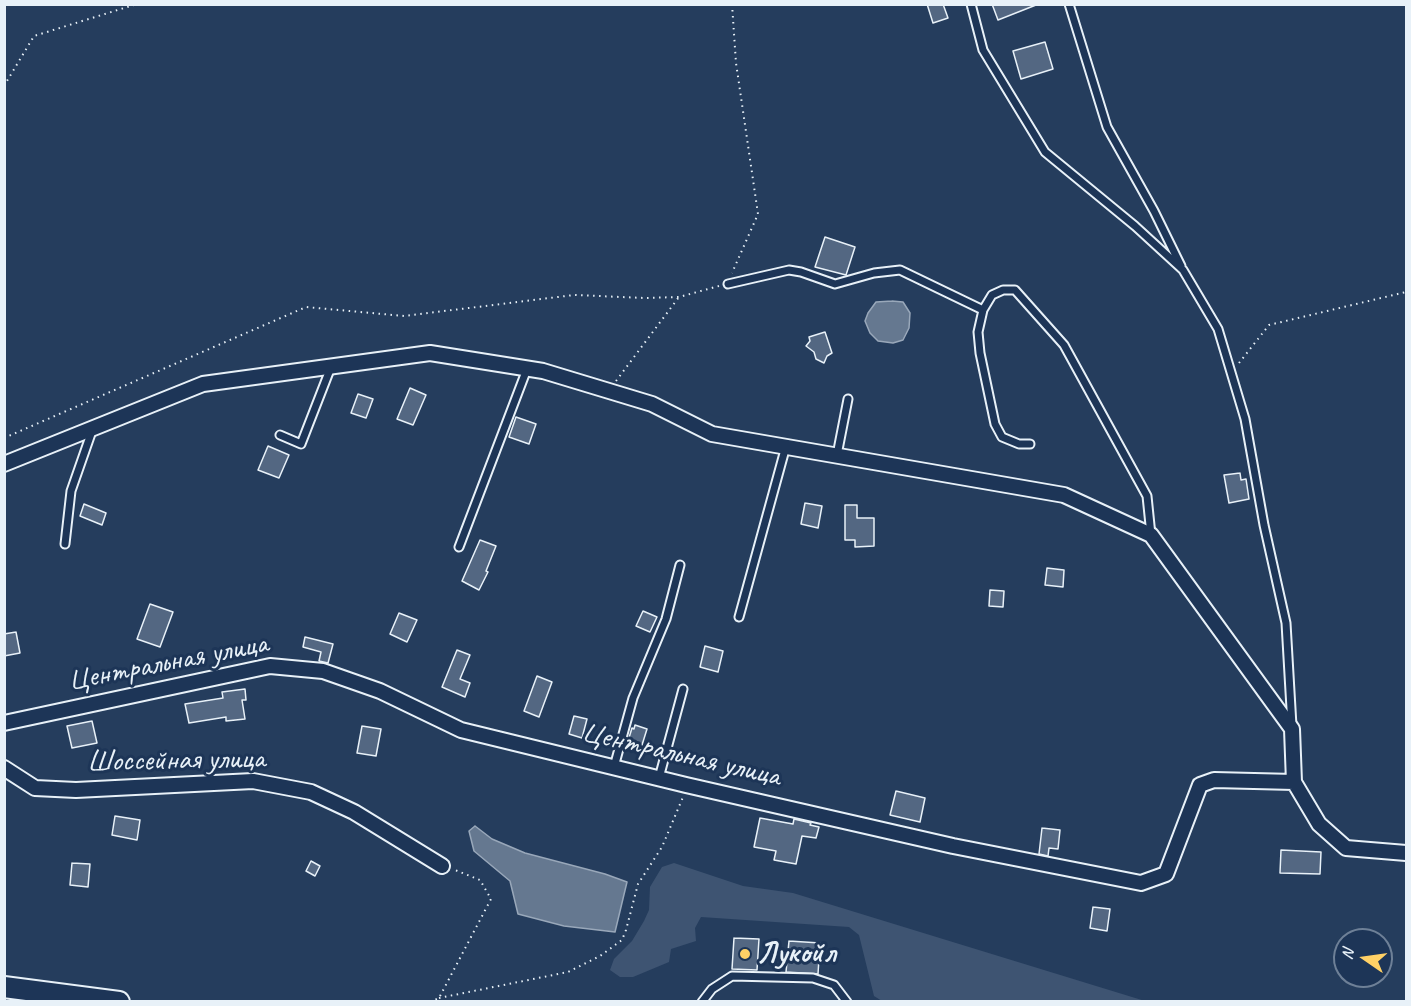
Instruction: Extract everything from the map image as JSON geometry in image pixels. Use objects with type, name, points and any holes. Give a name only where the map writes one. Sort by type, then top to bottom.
[{"type":"main road","points":[[4,987],[119,1002]]},
{"type":"street","points":[[4,464],[203,384],[430,353],[543,371],[652,404],[712,434],[1064,495],[1151,535],[1292,729],[1294,782],[1319,824],[1346,848],[1407,853]]},
{"type":"street","name":"Центральная улица","points":[[4,723],[270,666],[323,670],[380,691],[461,730],[686,785],[953,846],[1141,883],[1166,874],[1200,785],[1214,780],[1294,782]]},
{"type":"street","name":"Шоссейная улица","points":[[4,768],[35,788],[76,790],[253,781],[310,792],[354,812],[442,866]]},
{"type":"lane","points":[[971,4],[983,50],[1045,152],[1135,226],[1183,270]]},
{"type":"lane","points":[[1069,4],[1107,128],[1154,211],[1183,270],[1218,329],[1245,419],[1264,525],[1286,623],[1292,729]]},
{"type":"lane","points":[[728,284],[789,270],[836,284],[874,273],[900,270],[983,310]]},
{"type":"lane","points":[[1030,444],[1019,444],[1002,437],[994,424],[980,353],[978,332],[983,310],[992,295],[1003,290],[1015,290],[1064,345],[1148,496],[1151,535]]},
{"type":"lane","points":[[280,435],[301,444],[332,366]]},
{"type":"lane","points":[[459,548],[527,369]]},
{"type":"lane","points":[[837,455],[848,399]]},
{"type":"lane","points":[[65,544],[70,491],[94,428]]},
{"type":"lane","points":[[739,617],[786,446]]},
{"type":"lane","points":[[614,767],[633,698],[666,619],[680,565]]},
{"type":"lane","points":[[659,778],[683,689]]},
{"type":"lane","points":[[702,1002],[712,989],[732,976],[813,978],[834,985],[847,1002]]},
{"type":"path","points":[[4,86],[34,36],[137,4]]},
{"type":"path","points":[[4,438],[306,307],[404,316],[574,295],[680,297],[728,284],[758,214],[738,74],[732,4]]},
{"type":"path","points":[[1234,383],[1239,361],[1269,324],[1407,292]]},
{"type":"path","points":[[609,391],[680,297]]},
{"type":"path","points":[[430,1002],[439,998],[568,972],[600,956],[622,940],[638,884],[662,847],[675,820],[686,785]]},
{"type":"path","points":[[439,998],[491,898],[480,880],[473,875],[442,866]]},
{"type":"shaded area","points":[[876,302],[903,302],[910,313],[909,328],[903,340],[893,343],[878,341],[870,333],[865,321]]},
{"type":"shaded area","points":[[475,826],[492,839],[525,853],[627,882],[615,932],[564,926],[518,914],[510,881],[474,851],[469,831]]},
{"type":"shaded area","points":[[674,863],[743,886],[793,893],[1145,1001],[882,1001],[874,996],[859,935],[849,927],[701,917],[695,928],[696,941],[671,949],[669,962],[633,977],[620,977],[610,970],[614,959],[632,941],[644,921],[649,910],[650,887],[662,867]]},
{"type":"building","points":[[927,4],[943,4],[948,18],[933,23]]},
{"type":"building","points":[[992,4],[1035,4],[1036,5],[998,20]]},
{"type":"building","points":[[1045,42],[1053,69],[1021,79],[1013,51]]},
{"type":"building","points":[[825,237],[855,247],[846,275],[815,267]]},
{"type":"building","points":[[825,332],[832,353],[827,356],[824,363],[816,359],[814,352],[806,346],[810,341],[809,337]]},
{"type":"building","points":[[410,388],[426,395],[413,425],[397,419]]},
{"type":"building","points":[[358,394],[373,399],[366,418],[351,413]]},
{"type":"building","points":[[516,417],[536,424],[529,444],[509,437]]},
{"type":"building","points":[[268,446],[289,455],[279,478],[258,470]]},
{"type":"building","points":[[1240,473],[1241,480],[1246,479],[1249,499],[1229,503],[1224,475]]},
{"type":"building","points":[[805,503],[822,506],[818,528],[801,524]]},
{"type":"building","points":[[84,504],[106,513],[102,525],[80,516]]},
{"type":"building","points":[[845,505],[857,505],[857,518],[874,518],[874,546],[855,547],[855,540],[845,540]]},
{"type":"building","points":[[480,540],[496,546],[486,571],[488,572],[479,590],[462,581]]},
{"type":"building","points":[[1047,568],[1064,570],[1063,587],[1045,585]]},
{"type":"building","points":[[990,590],[1004,591],[1003,607],[989,606]]},
{"type":"building","points":[[150,604],[173,612],[160,647],[137,639]]},
{"type":"building","points":[[643,611],[657,617],[650,632],[636,626]]},
{"type":"building","points":[[399,613],[417,620],[407,642],[390,634]]},
{"type":"building","points":[[16,632],[20,653],[4,656],[4,634]]},
{"type":"building","points":[[305,637],[333,644],[328,663],[319,661],[321,652],[303,647]]},
{"type":"building","points":[[705,646],[723,651],[718,672],[700,667]]},
{"type":"building","points":[[457,650],[470,655],[460,679],[470,683],[465,697],[442,687]]},
{"type":"building","points":[[537,676],[552,682],[539,717],[524,711]]},
{"type":"building","points":[[245,689],[246,700],[242,700],[245,719],[226,721],[226,717],[189,723],[185,704],[223,698],[222,692]]},
{"type":"building","points":[[574,716],[587,719],[582,738],[569,734]]},
{"type":"building","points":[[92,721],[97,743],[72,748],[67,726]]},
{"type":"building","points":[[635,725],[647,729],[642,745],[628,741]]},
{"type":"building","points":[[362,726],[381,729],[376,756],[357,753]]},
{"type":"building","points":[[896,791],[925,798],[920,822],[890,815]]},
{"type":"building","points":[[115,816],[140,820],[137,840],[112,835]]},
{"type":"building","points":[[760,818],[793,824],[794,819],[819,827],[816,838],[802,836],[796,864],[774,860],[776,851],[754,847]]},
{"type":"building","points":[[1042,828],[1060,830],[1058,849],[1049,848],[1048,856],[1039,854]]},
{"type":"building","points":[[1281,850],[1321,852],[1320,874],[1280,873]]},
{"type":"building","points":[[311,861],[320,866],[315,876],[306,871]]},
{"type":"building","points":[[72,863],[90,864],[88,887],[70,885]]},
{"type":"building","points":[[1093,907],[1110,909],[1107,931],[1090,928]]},
{"type":"building","name":"Лукойл","points":[[734,938],[759,939],[757,970],[732,969]]},
{"type":"building","points":[[789,941],[820,943],[818,974],[786,972]]},
{"type":"place","name":"Лукойл","points":[[745,954]]}]
